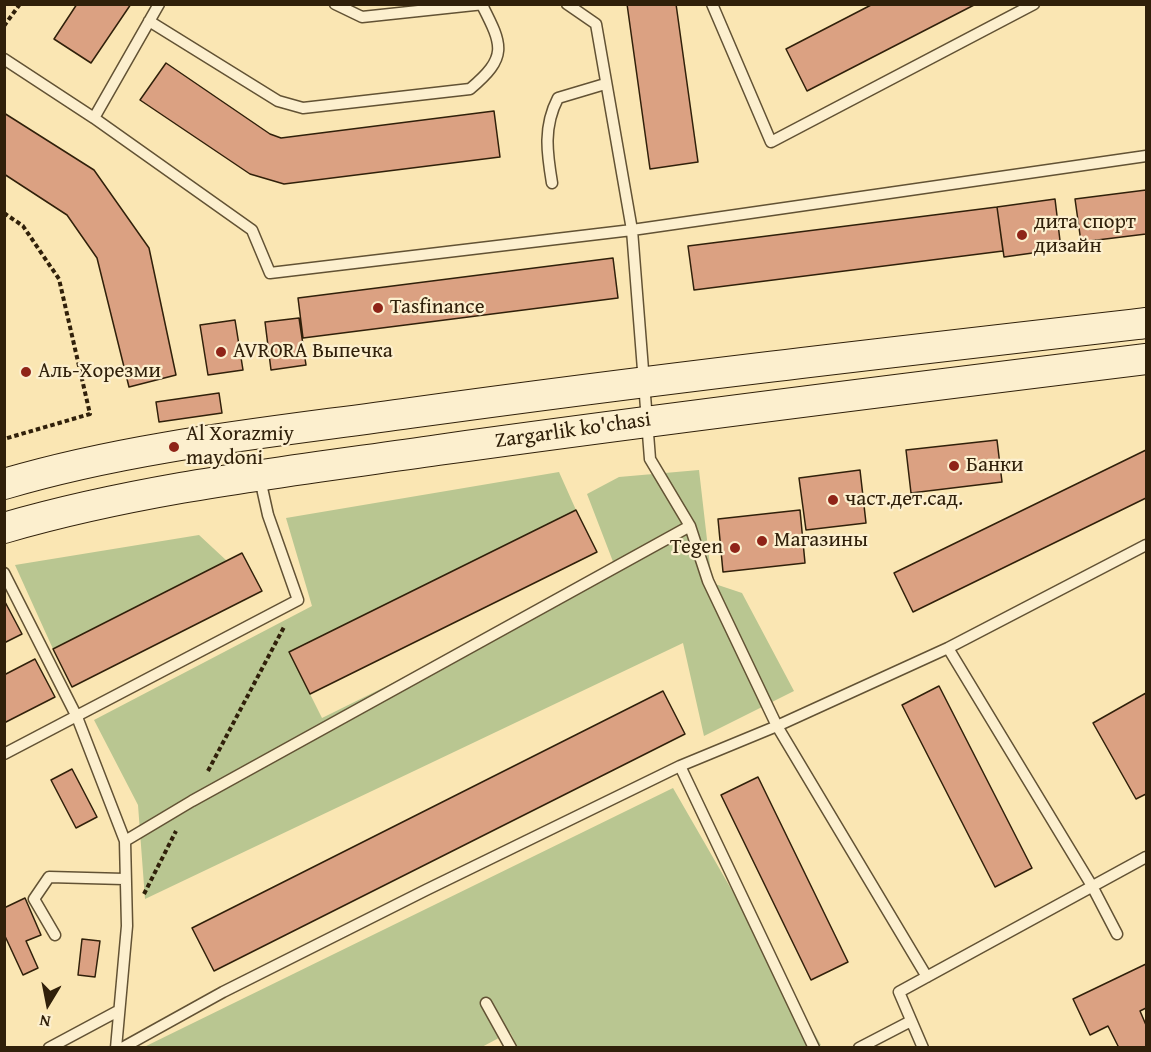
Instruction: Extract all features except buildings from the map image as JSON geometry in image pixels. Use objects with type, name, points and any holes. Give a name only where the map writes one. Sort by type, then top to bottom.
[{"type":"main road","name":"Zargarlik ko'chasi","points":[[4,484],[44,472],[174,447],[644,380],[1146,323]]},
{"type":"main road","name":"Zargarlik ko'chasi","points":[[4,528],[62,511],[259,476],[645,421],[1146,359]]},
{"type":"lane","points":[[94,118],[159,4]]},
{"type":"lane","points":[[149,21],[278,101],[303,108],[470,89],[490,72],[499,51],[497,34],[483,5],[362,17],[335,4]]},
{"type":"lane","points":[[567,4],[596,24],[632,230],[645,421],[650,459],[690,526],[708,581],[777,726],[927,977]]},
{"type":"lane","points":[[712,4],[771,142],[1034,4]]},
{"type":"lane","points":[[4,59],[94,118],[252,231],[270,273],[632,230],[1146,156]]},
{"type":"lane","points":[[552,183],[546,142],[549,115],[558,98],[605,84]]},
{"type":"lane","points":[[4,754],[298,600],[268,515],[259,476]]},
{"type":"lane","points":[[125,841],[192,801],[690,526]]},
{"type":"lane","points":[[122,1047],[223,992],[680,766],[777,726],[948,648],[1146,545]]},
{"type":"lane","points":[[4,573],[77,717],[125,841],[124,879],[127,926],[116,1047]]},
{"type":"lane","points":[[948,648],[1092,886],[1117,934]]},
{"type":"lane","points":[[680,766],[814,1047]]},
{"type":"lane","points":[[923,1047],[899,992],[1146,857]]},
{"type":"lane","points":[[55,935],[34,898],[49,877],[124,879]]},
{"type":"lane","points":[[486,1003],[511,1047]]},
{"type":"lane","points":[[49,1047],[118,1011]]},
{"type":"lane","points":[[859,1047],[911,1021]]},
{"type":"path","points":[[4,26],[20,4]]},
{"type":"path","points":[[4,213],[24,226],[59,279],[90,414],[4,439]]},
{"type":"path","points":[[127,926],[298,600]]},
{"type":"green space","points":[[699,470],[712,583],[742,593],[794,691],[704,736],[683,643],[145,899],[138,805],[94,720],[312,606],[286,518],[559,472],[576,510],[289,652],[322,718],[617,572],[587,494],[619,477]]},
{"type":"green space","points":[[199,535],[227,561],[53,649],[15,565]]},
{"type":"green space","points":[[673,788],[821,1045],[817,1048],[518,1048],[510,1032],[480,1048],[142,1048]]},
{"type":"place","name":"дита спорт дизайн","points":[[1022,235]]},
{"type":"place","name":"Tasfinance","points":[[378,308]]},
{"type":"place","name":"AVRORA Выпечка","points":[[221,352]]},
{"type":"place","name":"Аль-Хорезми","points":[[26,372]]},
{"type":"place","name":"Al Xorazmiy maydoni","points":[[174,447]]},
{"type":"place","name":"Банки","points":[[954,466]]},
{"type":"place","name":"част.дет.сад.","points":[[833,500]]},
{"type":"place","name":"Магазины","points":[[762,541]]},
{"type":"place","name":"Tegen","points":[[735,548]]}]
